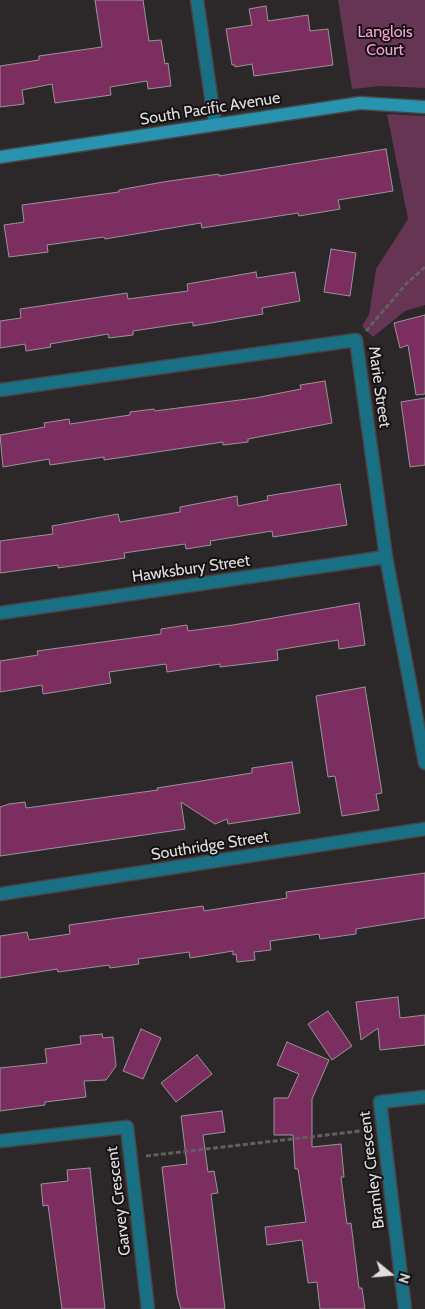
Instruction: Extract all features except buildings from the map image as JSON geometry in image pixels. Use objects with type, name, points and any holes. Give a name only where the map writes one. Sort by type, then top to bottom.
[{"type":"street","points":[[197,0],[215,124]]},
{"type":"street","name":"South Pacific Avenue","points":[[0,157],[360,103],[425,107]]},
{"type":"street","name":"Marie Street","points":[[0,390],[356,340],[386,557],[425,763]]},
{"type":"street","name":"Hawksbury Street","points":[[0,613],[386,557]]},
{"type":"street","name":"Southridge Street","points":[[0,894],[425,830]]},
{"type":"street","name":"Bramley Crescent","points":[[405,1309],[380,1102],[425,1097]]},
{"type":"street","name":"Garvey Crescent","points":[[0,1141],[127,1127],[148,1309]]},
{"type":"path","points":[[366,330],[407,283],[425,267]]},
{"type":"path","points":[[144,1156],[369,1130]]},
{"type":"green space","name":"Langlois Court","points":[[338,0],[425,0],[425,88],[381,86],[352,89]]},
{"type":"green space","points":[[387,114],[425,116],[425,305],[405,311],[373,337],[362,326],[369,315],[376,269],[408,219]]}]
